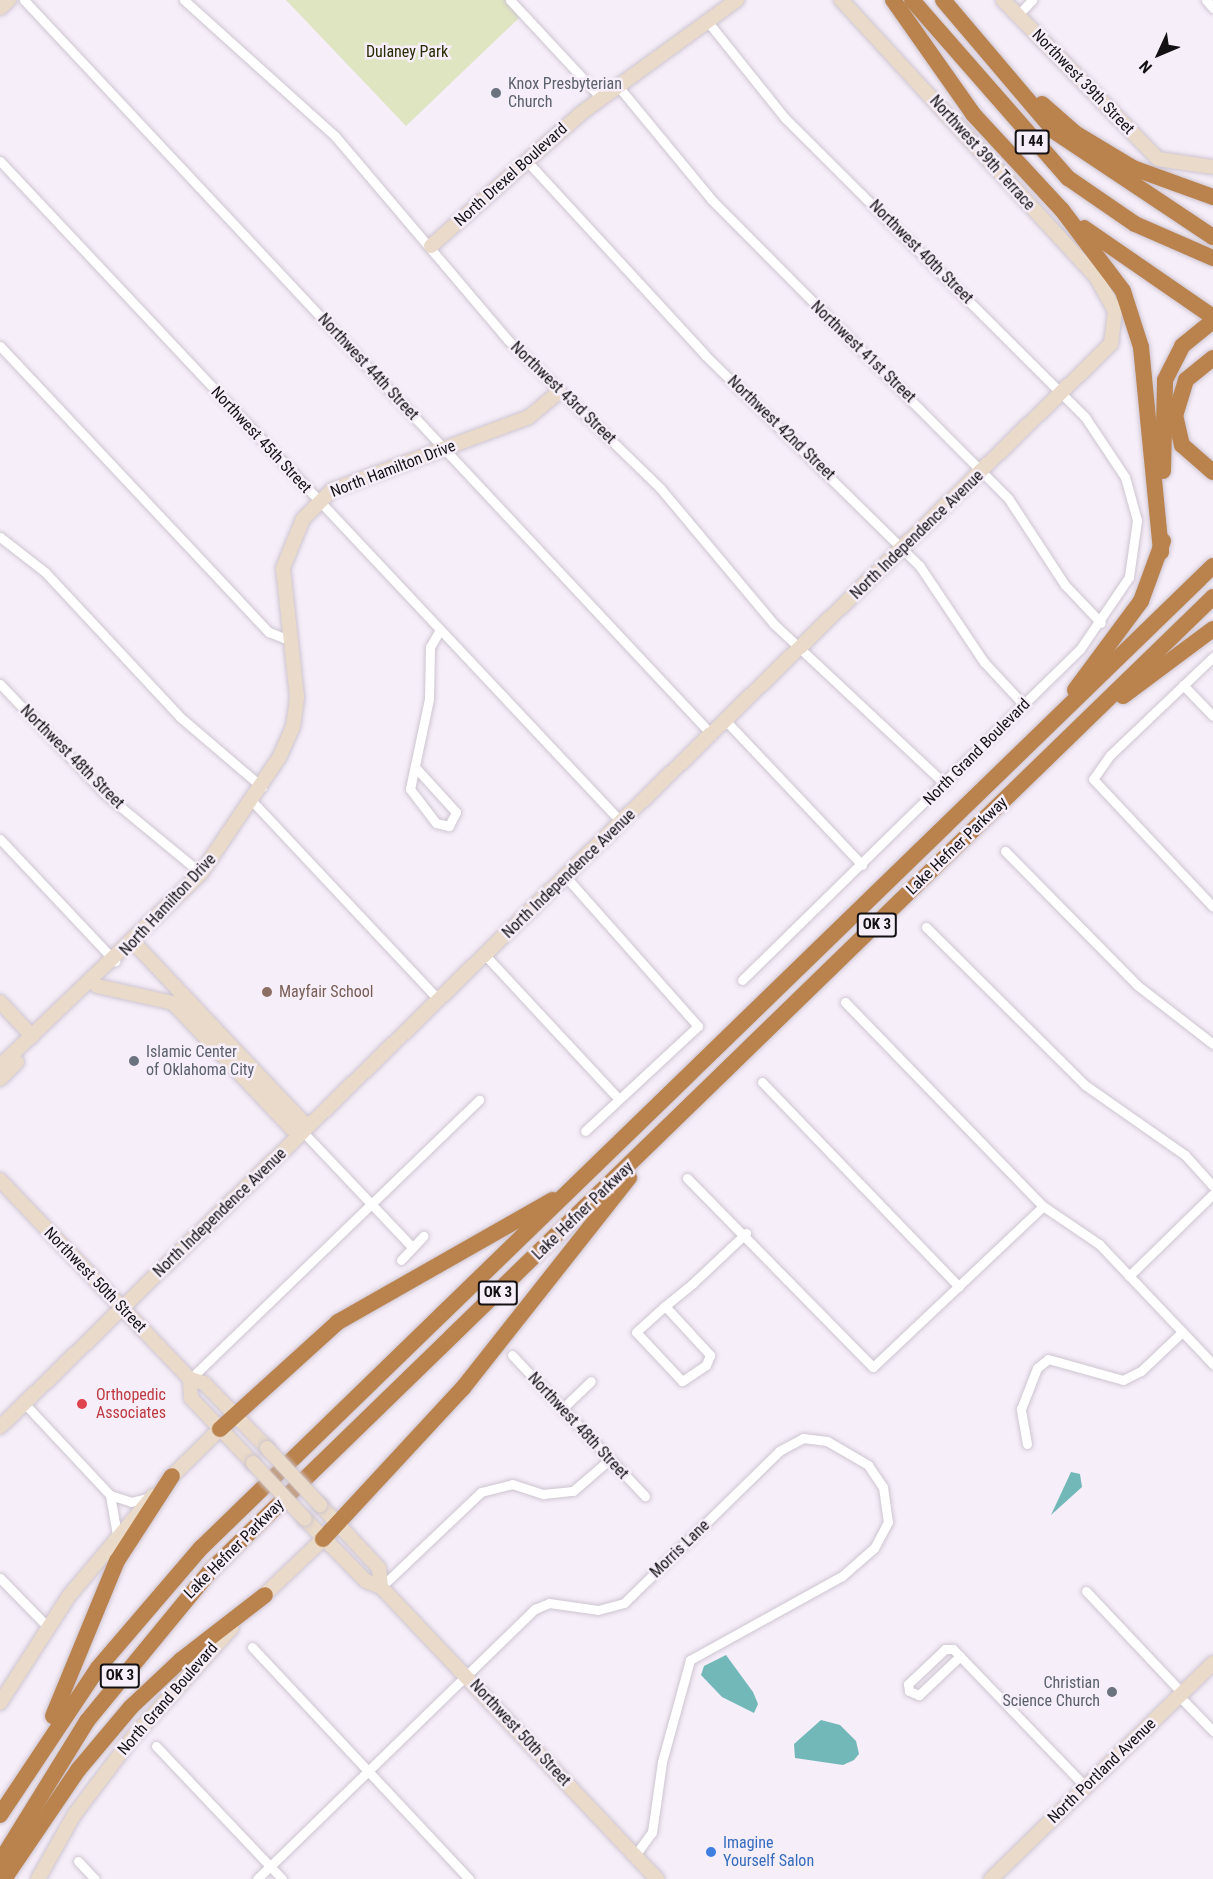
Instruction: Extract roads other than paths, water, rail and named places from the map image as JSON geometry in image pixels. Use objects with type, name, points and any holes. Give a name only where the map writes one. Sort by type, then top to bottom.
[{"type":"highway","points":[[888,0],[995,141],[1062,210],[1114,277],[1136,325],[1161,552]]},
{"type":"highway","points":[[893,0],[914,32]]},
{"type":"highway","name":"I 44","points":[[912,0],[1049,160],[1112,211],[1184,248],[1213,258]]},
{"type":"highway","points":[[943,0],[1054,131],[1213,237]]},
{"type":"highway","name":"I 44","points":[[943,0],[1075,132],[1144,174],[1213,197]]},
{"type":"highway","points":[[1058,716],[1141,601],[1161,552],[1165,380],[1182,346],[1213,319],[1062,210]]},
{"type":"highway","points":[[1213,358],[1186,380],[1175,415],[1182,445],[1213,472]]},
{"type":"highway","name":"Lake Hefner Parkway","points":[[0,1815],[34,1759],[124,1634],[201,1548],[1213,566]]},
{"type":"highway","name":"Lake Hefner Parkway","points":[[0,1862],[100,1703],[204,1578],[1213,597]]},
{"type":"highway","points":[[1085,722],[1213,629]]},
{"type":"highway","points":[[323,1539],[464,1388],[669,1128]]},
{"type":"highway","points":[[220,1429],[338,1322],[568,1193]]},
{"type":"highway","points":[[34,1759],[117,1561],[172,1476]]},
{"type":"highway","points":[[4,1879],[72,1779],[131,1707],[181,1660],[265,1595]]},
{"type":"street","points":[[0,8],[9,0]]},
{"type":"street","name":"Northwest 44th Street","points":[[24,0],[712,735]]},
{"type":"street","name":"Northwest 43rd Street","points":[[184,0],[335,136],[559,392],[661,489],[800,650],[945,784]]},
{"type":"street","points":[[510,0],[601,98]]},
{"type":"street","name":"North Drexel Boulevard","points":[[431,246],[526,160],[601,98],[737,0]]},
{"type":"street","name":"Northwest 39th Terrace","points":[[841,0],[1087,267],[1115,311]]},
{"type":"street","name":"Northwest 39th Street","points":[[1004,0],[1164,162],[1213,167]]},
{"type":"street","points":[[1018,15],[1032,0]]},
{"type":"street","points":[[1206,0],[1213,8]]},
{"type":"street","name":"Northwest 40th Street","points":[[708,22],[785,118],[1063,394],[1098,435],[1129,486]]},
{"type":"street","name":"Northwest 41st Street","points":[[618,86],[711,200],[982,471],[1014,506],[1074,596],[1101,623]]},
{"type":"street","name":"Northwest 42nd Street","points":[[526,160],[705,355],[903,549],[936,587],[984,662],[1024,705]]},
{"type":"street","name":"Northwest 45th Street","points":[[0,161],[622,824]]},
{"type":"street","name":"North Independence Avenue","points":[[0,1426],[1063,394],[1111,344],[1115,311]]},
{"type":"street","points":[[0,346],[269,633],[291,642]]},
{"type":"street","name":"North Hamilton Drive","points":[[0,1079],[55,1020],[201,873],[262,787],[295,718],[284,556],[293,532],[319,501],[332,490],[529,417],[559,392]]},
{"type":"street","name":"North Grand Boulevard","points":[[742,980],[945,784],[1101,623],[1124,587],[1136,555],[1137,520],[1129,486]]},
{"type":"street","points":[[0,537],[45,572],[185,721],[262,787]]},
{"type":"street","points":[[415,767],[456,812],[449,826],[436,823],[411,794],[415,767],[429,699],[430,647],[440,630]]},
{"type":"street","points":[[1213,657],[1096,770],[1096,786],[1213,907]]},
{"type":"street","name":"Northwest 48th Street","points":[[0,684],[97,786],[201,873]]},
{"type":"street","points":[[1183,685],[1213,716]]},
{"type":"street","points":[[726,721],[862,865]]},
{"type":"street","points":[[253,802],[439,1000]]},
{"type":"street","points":[[0,839],[115,961]]},
{"type":"street","points":[[1005,851],[1137,985],[1213,1044]]},
{"type":"street","points":[[566,877],[698,1026],[585,1131]]},
{"type":"street","points":[[926,927],[1085,1086],[1185,1155],[1213,1186]]},
{"type":"street","points":[[133,942],[301,1120],[303,1132]]},
{"type":"street","points":[[485,955],[618,1098]]},
{"type":"street","name":"North Hamilton Drive","points":[[0,1066],[32,1036],[97,986],[115,968],[115,961]]},
{"type":"street","points":[[97,986],[173,1003],[292,1129],[303,1132],[412,1247]]},
{"type":"street","points":[[0,1002],[32,1036]]},
{"type":"street","points":[[845,1002],[1043,1206],[1091,1237],[1213,1364]]},
{"type":"street","points":[[762,1082],[959,1287]]},
{"type":"street","points":[[190,1379],[479,1100]]},
{"type":"street","points":[[687,1178],[746,1233],[873,1367],[1043,1206]]},
{"type":"street","name":"Northwest 50th Street","points":[[0,1180],[190,1379],[204,1383],[236,1414],[379,1568],[381,1587]]},
{"type":"street","points":[[1129,1276],[1213,1194]]},
{"type":"street","points":[[665,1306],[710,1355],[706,1365],[682,1381],[636,1332],[746,1233]]},
{"type":"street","points":[[400,1260],[423,1236]]},
{"type":"street","points":[[1027,1444],[1021,1409],[1037,1368],[1048,1359],[1123,1380],[1141,1371],[1182,1332]]},
{"type":"street","name":"Northwest 48th Street","points":[[512,1355],[645,1496]]},
{"type":"street","name":"Northwest 50th Street","points":[[190,1379],[191,1398],[304,1519],[366,1581],[381,1587],[657,1879]]},
{"type":"street","points":[[562,1408],[591,1381]]},
{"type":"street","points":[[24,1403],[110,1495],[131,1502],[154,1496]]},
{"type":"street","points":[[0,1703],[48,1627],[117,1534],[220,1429]]},
{"type":"street","name":"Morris Lane","points":[[257,1879],[466,1676],[549,1603],[598,1610],[624,1603],[779,1452],[803,1438],[827,1441],[868,1465],[883,1487],[888,1522],[866,1555],[842,1576],[690,1660],[665,1751],[652,1832],[635,1855]]},
{"type":"street","points":[[381,1587],[481,1492],[512,1484],[543,1494],[573,1491],[609,1460]]},
{"type":"street","points":[[110,1495],[117,1534]]},
{"type":"street","name":"North Grand Boulevard","points":[[38,1879],[74,1815],[133,1737],[265,1595],[323,1539]]},
{"type":"street","points":[[0,1578],[48,1627]]},
{"type":"street","points":[[1086,1591],[1213,1731]]},
{"type":"street","points":[[252,1647],[470,1879]]},
{"type":"street","points":[[960,1656],[919,1695],[909,1691],[908,1684],[945,1649],[960,1656],[1086,1786]]},
{"type":"street","name":"North Portland Avenue","points":[[990,1879],[1213,1663]]},
{"type":"street","points":[[156,1746],[282,1879]]},
{"type":"street","points":[[78,1861],[95,1879]]},
{"type":"water","points":[[1071,1472],[1080,1474],[1082,1487],[1051,1515]]},
{"type":"water","points":[[726,1655],[753,1692],[758,1704],[754,1713],[722,1697],[701,1675],[704,1666]]},
{"type":"water","points":[[821,1720],[840,1725],[856,1741],[859,1754],[854,1760],[843,1765],[795,1758],[794,1744]]},
{"type":"place","name":"Knox Presbyterian Church","points":[[496,93]]},
{"type":"place","name":"Mayfair School","points":[[267,992]]},
{"type":"place","name":"Islamic Center of Oklahoma City","points":[[134,1061]]},
{"type":"place","name":"Orthopedic Associates","points":[[82,1404]]},
{"type":"place","name":"Christian Science Church","points":[[1112,1692]]},
{"type":"place","name":"Imagine Yourself Salon","points":[[711,1852]]},
{"type":"park label","name":"Dulaney Park","points":[[407,52]]}]
